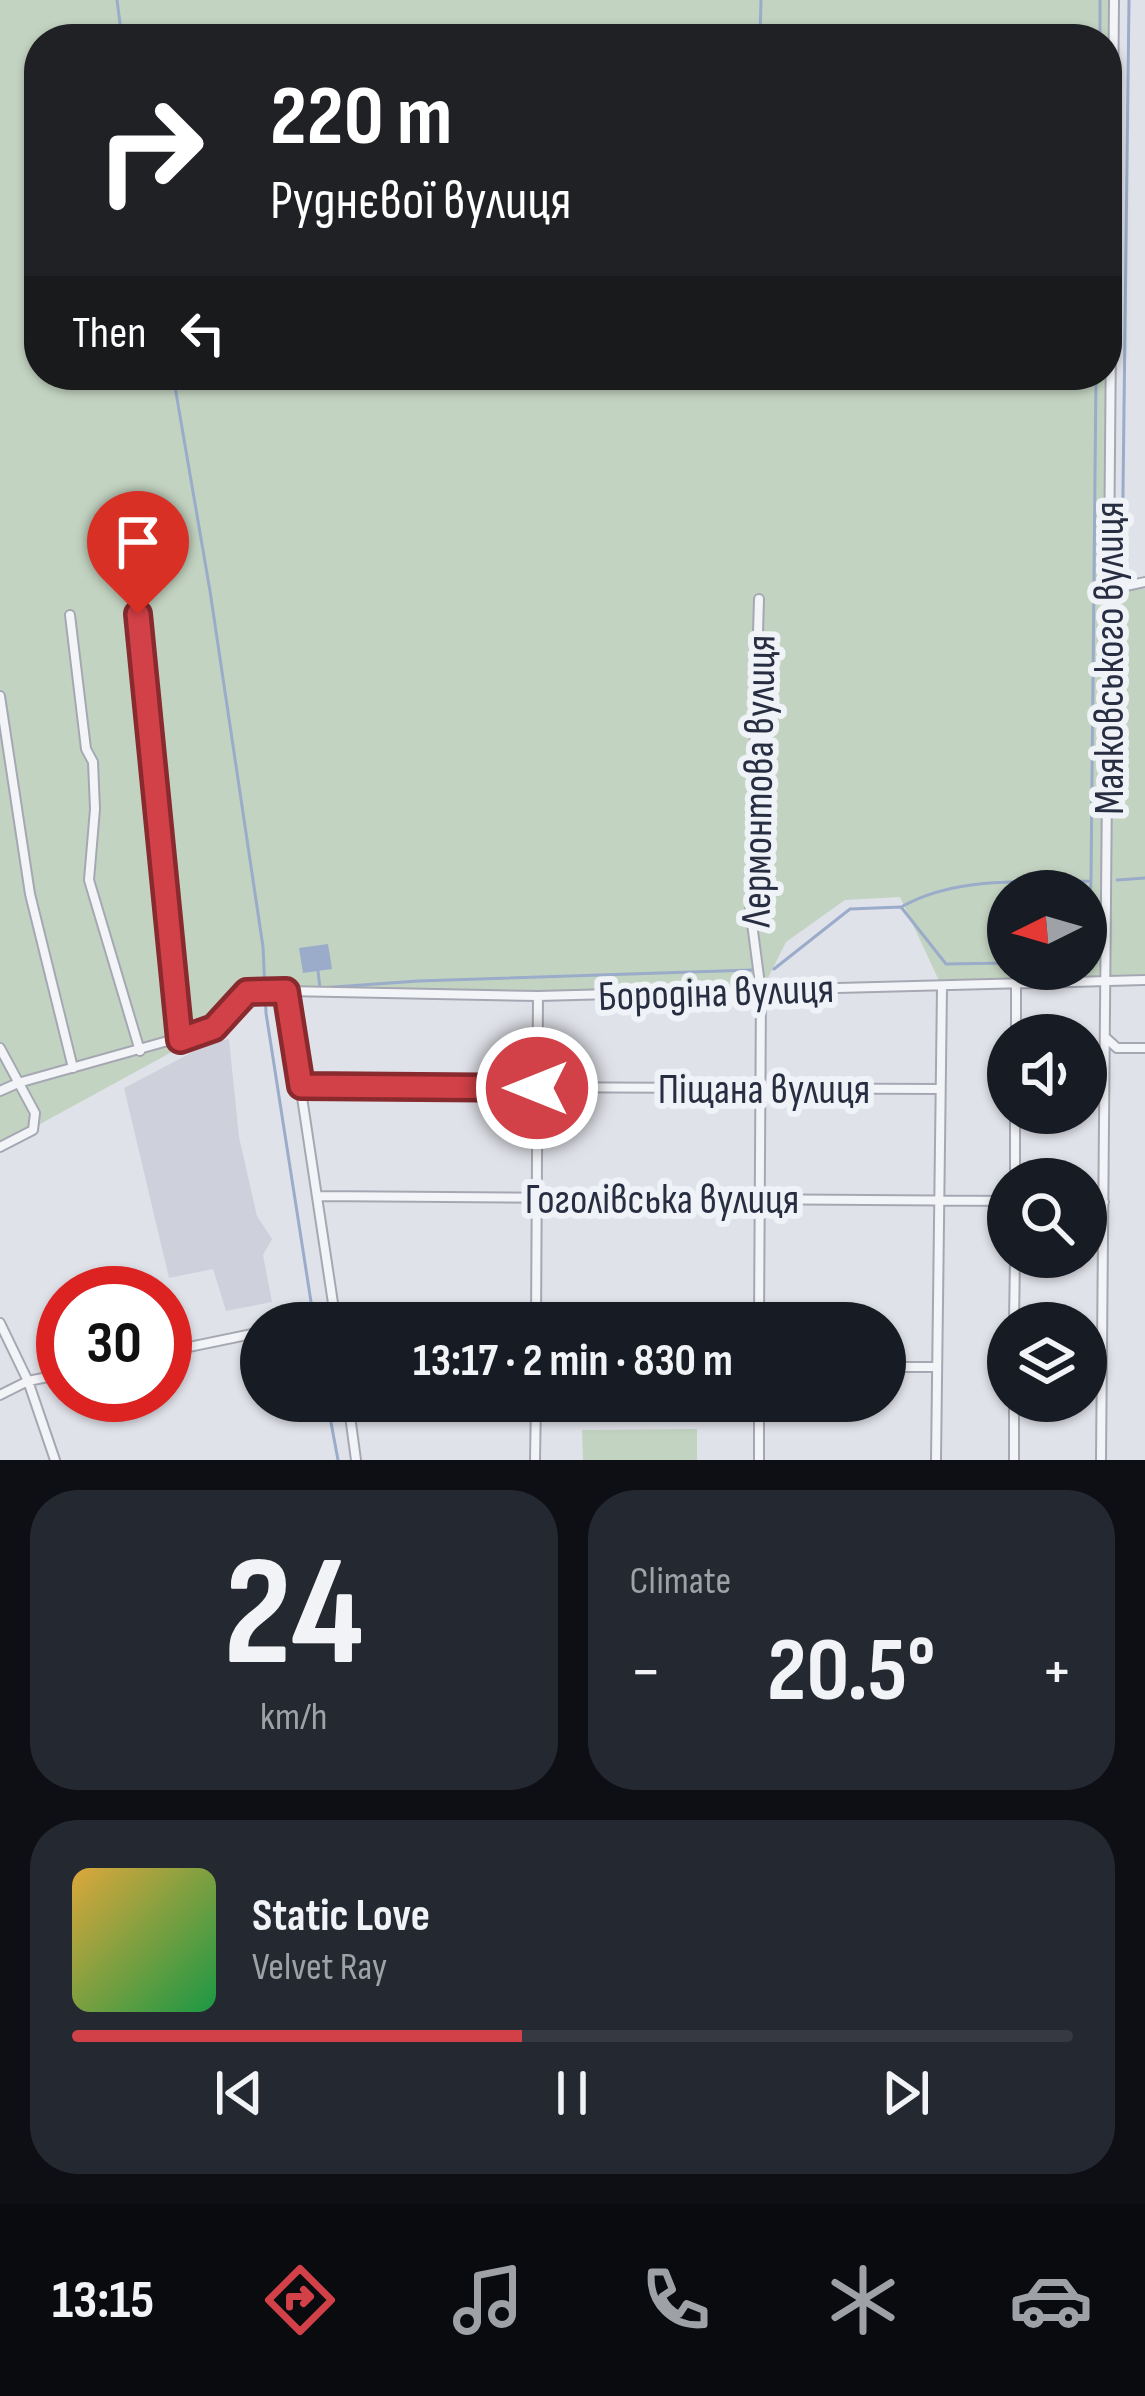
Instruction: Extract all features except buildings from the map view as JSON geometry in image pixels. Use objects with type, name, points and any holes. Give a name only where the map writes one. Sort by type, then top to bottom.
[{"type":"street","name":"Маяковського вулиця","points":[[1107,870],[1109,390]]},
{"type":"street","points":[[1107,590],[1145,582]]},
{"type":"street","name":"Лермонтова вулиця","points":[[759,599],[751,908],[760,992],[759,1302]]},
{"type":"street","points":[[0,1091],[18,1082],[180,1040],[138,614]]},
{"type":"street","points":[[70,615],[86,749],[93,762],[89,880],[140,1051]]},
{"type":"street","points":[[0,696],[30,894],[73,1068]]},
{"type":"street","name":"Бородіна вулиця","points":[[1107,981],[1145,980]]},
{"type":"street","name":"Бородіна вулиця","points":[[180,1040],[214,1028],[247,992],[538,996],[987,985]]},
{"type":"street","points":[[936,1460],[942,987]]},
{"type":"street","points":[[282,990],[333,1302]]},
{"type":"street","points":[[536,1302],[538,996]]},
{"type":"street","points":[[1107,1039],[1117,1048],[1145,1048]]},
{"type":"street","points":[[0,1048],[35,1113],[33,1130],[0,1147]]},
{"type":"street","name":"Піщана вулиця","points":[[301,1086],[939,1089]]},
{"type":"street","name":"Гоголівська вулиця","points":[[317,1196],[987,1201]]},
{"type":"street","name":"Маяковського вулиця","points":[[1101,1460],[1103,1278]]},
{"type":"street","points":[[0,1323],[28,1381],[55,1460]]},
{"type":"street","points":[[192,1346],[240,1336]]},
{"type":"street","points":[[906,1367],[937,1367]]},
{"type":"street","points":[[0,1395],[36,1379]]},
{"type":"street","points":[[351,1422],[356,1460]]},
{"type":"street","points":[[535,1460],[536,1422]]},
{"type":"street","points":[[759,1422],[759,1460]]},
{"type":"street","points":[[1014,1422],[1014,1460]]},
{"type":"shaded area","points":[[229,1039],[239,1137],[257,1216],[272,1239],[263,1255],[272,1302],[240,1302],[240,1308],[226,1311],[213,1269],[192,1273],[192,1266],[166,1266],[124,1088],[208,1044]]},
{"type":"green space","points":[[0,0],[1110,0],[1110,24],[24,24],[24,390],[1108,390],[1107,590],[1145,589],[1145,978],[1107,980],[1107,870],[987,870],[987,985],[942,987],[900,897],[845,900],[786,942],[761,992],[538,996],[287,989],[0,1146]]},
{"type":"green space","points":[[697,1429],[697,1460],[583,1460],[582,1430]]},
{"type":"water","points":[[328,944],[332,969],[303,973],[299,948]]},
{"type":"waterway","points":[[117,0],[120,24]]},
{"type":"waterway","points":[[760,24],[761,0]]},
{"type":"waterway","points":[[1100,0],[1100,24]]},
{"type":"waterway","points":[[1122,574],[1129,0]]},
{"type":"waterway","points":[[176,390],[263,947],[266,1013],[311,1302]]},
{"type":"waterway","points":[[1091,870],[1096,390]]},
{"type":"waterway","points":[[1117,880],[1145,878]]},
{"type":"waterway","points":[[903,906],[947,889],[987,884]]},
{"type":"waterway","points":[[774,969],[850,909],[901,907],[946,964],[987,963]]},
{"type":"waterway","points":[[318,971],[320,988],[752,970]]},
{"type":"waterway","points":[[331,1422],[338,1460]]},
{"type":"route","points":[[138,614],[180,1040],[214,1028],[247,992],[279,988],[286,991],[301,1086],[537,1088]]}]
